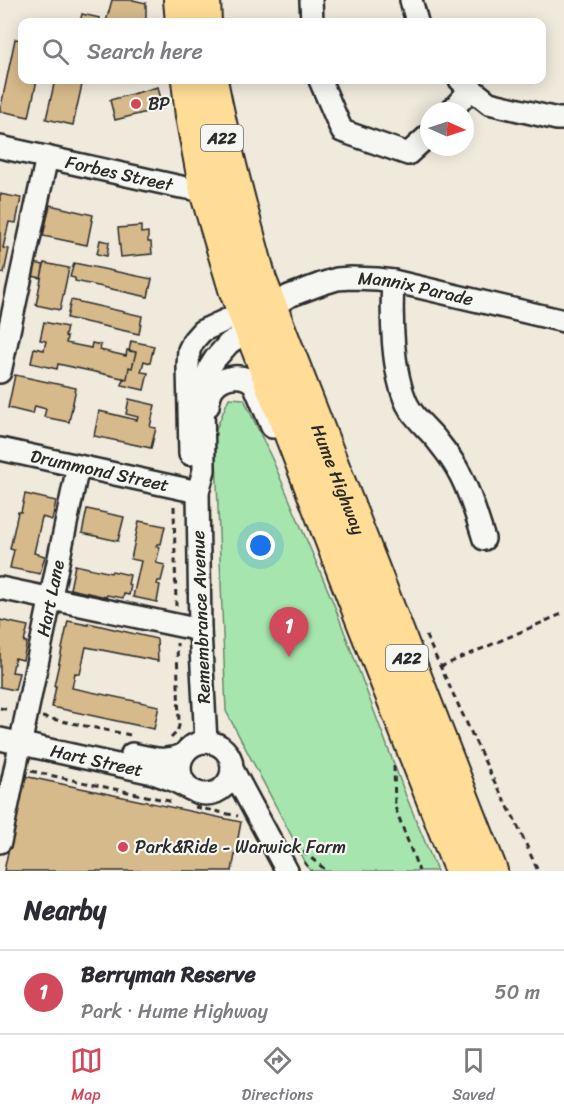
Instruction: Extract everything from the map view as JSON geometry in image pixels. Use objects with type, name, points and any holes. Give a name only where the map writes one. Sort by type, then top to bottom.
[{"type":"highway","points":[[180,0],[182,18]]},
{"type":"highway","points":[[204,0],[205,18]]},
{"type":"highway","name":"Hume Highway","points":[[188,84],[206,191],[235,289],[255,316],[491,871]]},
{"type":"highway","name":"Hume Highway","points":[[212,84],[237,196],[261,280],[255,316],[293,439],[461,871]]},
{"type":"street","points":[[310,0],[312,18]]},
{"type":"street","points":[[411,0],[416,18]]},
{"type":"street","points":[[322,84],[342,131],[408,154],[420,143]]},
{"type":"street","points":[[456,102],[466,84],[489,104],[564,120]]},
{"type":"street","name":"Forbes Street","points":[[0,147],[181,187],[237,196]]},
{"type":"street","points":[[0,372],[47,157]]},
{"type":"street","name":"Mannix Parade","points":[[255,316],[289,296],[337,279],[365,278],[393,282],[564,321]]},
{"type":"street","points":[[393,282],[395,359],[403,393],[413,414],[455,465],[472,502],[484,538]]},
{"type":"street","name":"Remembrance Avenue","points":[[213,736],[200,630],[198,492],[204,470],[203,396],[207,376],[215,359],[255,316]]},
{"type":"street","name":"Remembrance Avenue","points":[[198,492],[190,470],[189,350],[202,331],[255,316]]},
{"type":"street","name":"Remembrance Avenue","points":[[204,436],[210,393],[213,387],[224,380],[239,376],[249,379],[254,384],[273,429],[293,439]]},
{"type":"street","name":"Drummond Street","points":[[0,449],[198,492]]},
{"type":"street","name":"Hart Lane","points":[[0,842],[17,731],[50,598],[78,466]]},
{"type":"street","points":[[0,588],[200,630]]},
{"type":"street","name":"Hart Street","points":[[0,725],[153,772],[175,781],[184,799],[211,794],[225,796],[239,802],[246,811],[273,871]]},
{"type":"street","name":"Hart Street","points":[[17,731],[156,759],[173,759],[183,755]]},
{"type":"street","points":[[184,799],[185,784],[181,777],[180,762],[183,755],[192,746],[213,736],[214,743],[227,753],[231,761],[237,763],[287,871]]},
{"type":"street","points":[[211,794],[226,785],[237,763]]},
{"type":"path","points":[[538,871],[440,667],[564,613]]},
{"type":"path","points":[[0,708],[17,731],[135,736]]},
{"type":"path","points":[[165,742],[177,732],[179,714]]},
{"type":"path","points":[[213,736],[227,741],[237,749],[237,763]]},
{"type":"path","points":[[398,759],[393,767],[395,807],[419,871]]},
{"type":"path","points":[[26,769],[184,799],[238,817]]},
{"type":"path","points":[[295,845],[327,871]]},
{"type":"green space","points":[[229,398],[244,399],[273,461],[333,602],[406,796],[437,871],[310,871],[226,711],[215,432]]},
{"type":"building","points":[[112,0],[133,0],[146,3],[146,18],[107,18]]},
{"type":"building","points":[[82,14],[100,18],[81,18]]},
{"type":"building","points":[[15,39],[18,39],[18,84],[36,84],[29,117],[0,111]]},
{"type":"building","points":[[54,84],[82,84],[73,125],[46,119]]},
{"type":"building","points":[[158,87],[163,108],[115,120],[110,100]]},
{"type":"building","points":[[0,194],[21,198],[16,223],[9,222],[3,248],[9,249],[4,273],[0,272]]},
{"type":"building","points":[[50,205],[93,215],[87,245],[43,236]]},
{"type":"building","points":[[141,226],[141,233],[148,232],[152,254],[121,257],[118,228]]},
{"type":"building","points":[[100,240],[109,242],[107,256],[97,254]]},
{"type":"building","points":[[29,262],[44,265],[41,278],[27,275]]},
{"type":"building","points":[[44,263],[69,268],[60,310],[36,305]]},
{"type":"building","points":[[74,263],[152,279],[148,297],[75,281],[75,278],[70,277]]},
{"type":"building","points":[[71,300],[142,316],[139,334],[67,318]]},
{"type":"building","points":[[44,322],[67,327],[66,343],[91,348],[92,343],[101,345],[100,350],[126,356],[127,350],[136,352],[132,368],[129,367],[127,379],[58,364],[57,369],[31,363],[34,348],[44,350],[46,341],[40,340]]},
{"type":"building","points":[[131,341],[154,346],[150,363],[144,361],[141,372],[148,373],[144,390],[122,385],[123,378],[127,379],[129,367],[132,368],[136,352],[129,351]]},
{"type":"building","points":[[15,375],[76,388],[69,422],[44,417],[46,409],[35,406],[33,414],[8,408]]},
{"type":"building","points":[[129,399],[155,405],[150,427],[156,428],[151,448],[94,436],[99,411],[137,420],[138,417],[126,414]]},
{"type":"building","points":[[25,494],[56,501],[52,520],[42,517],[34,553],[45,556],[40,574],[10,568],[14,550],[10,549],[18,512],[21,512]]},
{"type":"building","points":[[87,509],[124,517],[118,541],[82,533]]},
{"type":"building","points":[[139,521],[165,526],[161,544],[156,546],[160,547],[156,563],[165,565],[161,581],[157,584],[160,585],[157,602],[133,597],[141,561],[131,559]]},
{"type":"building","points":[[75,565],[130,575],[129,595],[124,594],[123,598],[107,595],[106,597],[70,589]]},
{"type":"building","points":[[0,620],[28,626],[23,660],[15,658],[12,672],[19,673],[15,690],[0,687]]},
{"type":"building","points":[[68,621],[88,625],[88,623],[157,639],[158,661],[86,647],[80,674],[75,673],[72,688],[159,706],[154,729],[52,707],[56,686],[54,686]]},
{"type":"building","name":"Park&Ride - Warwick Farm","points":[[24,776],[241,822],[232,871],[4,871]]},
{"type":"place","name":"BP","points":[[136,104]]},
{"type":"place","name":"Berryman Reserve","points":[[289,657]]},
{"type":"place","name":"Park&Ride - Warwick Farm","points":[[123,847]]}]
